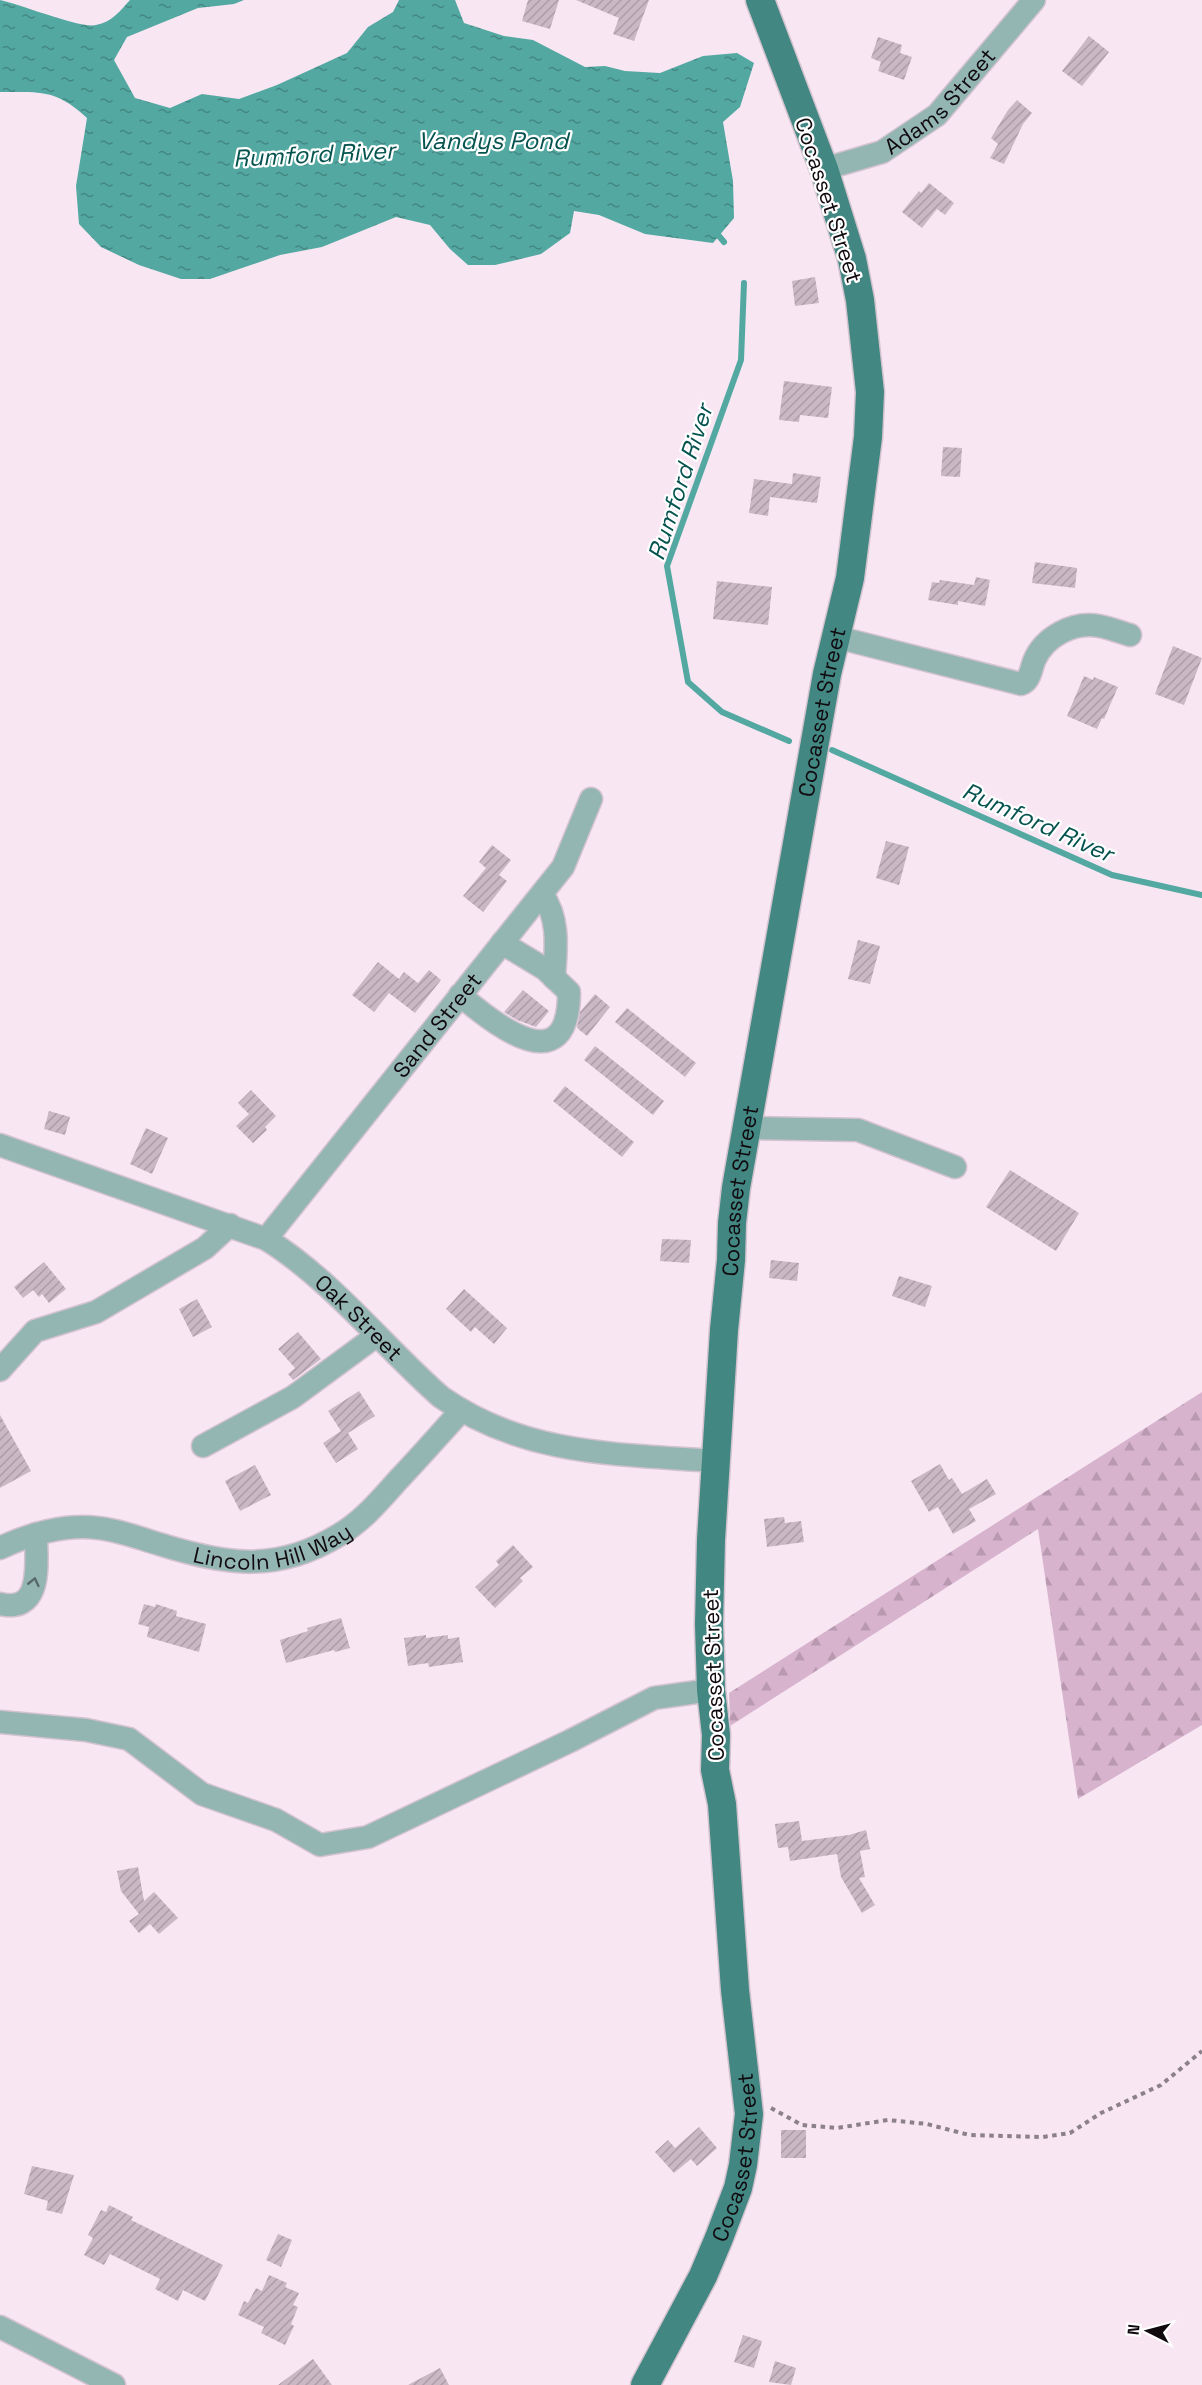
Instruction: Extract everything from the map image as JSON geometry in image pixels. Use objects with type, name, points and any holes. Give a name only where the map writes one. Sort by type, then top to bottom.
[{"type":"main road","name":"Cocasset Street","points":[[645,2385],[704,2276],[738,2188],[743,2165],[748,2114],[746,2082],[735,1990],[722,1804],[715,1770],[716,1735],[711,1690],[709,1596],[724,1330],[736,1188],[827,674],[850,578],[868,436],[870,392],[858,289],[852,259],[824,169],[760,0]]},
{"type":"street","name":"Adams Street","points":[[824,169],[882,152],[937,115],[1034,0]]},
{"type":"street","points":[[836,637],[1021,684],[1027,680],[1042,647],[1056,634],[1081,626],[1098,625],[1130,636]]},
{"type":"street","name":"Sand Street","points":[[266,1239],[563,867],[591,799]]},
{"type":"street","points":[[542,894],[549,904],[555,927],[554,978]]},
{"type":"street","points":[[460,995],[486,1017],[521,1038],[536,1042],[552,1040],[562,1030],[569,1007],[569,992],[545,969],[502,943]]},
{"type":"street","points":[[747,1128],[858,1130],[955,1167]]},
{"type":"street","name":"Oak Street","points":[[0,1145],[266,1239],[281,1248],[310,1272],[424,1382],[461,1412],[511,1434],[563,1448],[597,1453],[716,1461]]},
{"type":"street","points":[[0,1370],[35,1331],[96,1312],[205,1248],[230,1225]]},
{"type":"street","points":[[203,1446],[293,1397],[376,1336]]},
{"type":"street","name":"Lincoln Hill Way","points":[[0,1548],[36,1534],[77,1528],[96,1528],[217,1560],[253,1563],[290,1557],[323,1544],[355,1524],[461,1412]]},
{"type":"street","points":[[0,1604],[10,1605],[22,1602],[34,1588],[37,1576],[36,1534]]},
{"type":"street","points":[[0,1722],[86,1730],[129,1739],[202,1794],[276,1820],[320,1845],[368,1837],[570,1741],[654,1698],[711,1690]]},
{"type":"street","points":[[0,2326],[114,2385]]},
{"type":"path","points":[[746,2082],[765,2105],[802,2125],[837,2128],[888,2120],[927,2124],[969,2135],[1043,2137],[1070,2133],[1101,2113],[1161,2085],[1202,2051]]},
{"type":"green space","points":[[1202,1392],[1202,1725],[1078,1799],[1038,1529],[730,1726],[729,1693]]},
{"type":"water","name":"Vandys Pond","points":[[0,0],[64,20],[96,25],[111,19],[130,0],[244,0],[234,4],[198,8],[127,37],[114,60],[135,98],[170,108],[202,94],[239,99],[277,85],[347,53],[368,27],[393,12],[399,0],[455,0],[464,23],[504,36],[533,40],[585,67],[605,66],[625,71],[660,73],[703,56],[737,53],[754,63],[740,107],[723,122],[733,181],[734,218],[713,243],[645,234],[599,215],[574,211],[570,233],[541,254],[495,265],[468,265],[450,249],[430,225],[396,217],[322,247],[280,255],[210,279],[181,279],[139,265],[101,247],[79,224],[76,186],[87,118],[66,102],[47,94],[0,92]]},
{"type":"building","points":[[528,0],[559,0],[550,29],[522,21]]},
{"type":"building","points":[[576,0],[649,0],[634,41],[613,34],[619,18]]},
{"type":"building","points":[[1089,36],[1109,52],[1082,86],[1062,71]]},
{"type":"building","points":[[878,37],[902,45],[900,53],[912,57],[904,80],[878,71],[881,62],[871,58]]},
{"type":"building","points":[[1017,100],[1032,113],[1023,124],[1004,164],[990,158],[998,144],[991,138]]},
{"type":"building","points":[[929,183],[954,203],[945,215],[937,209],[922,228],[902,212],[919,191],[921,193]]},
{"type":"building","points":[[815,277],[819,303],[795,306],[792,281]]},
{"type":"building","points":[[784,381],[832,387],[828,418],[800,415],[799,422],[779,420]]},
{"type":"building","points":[[943,447],[962,448],[960,477],[941,476]]},
{"type":"building","points":[[793,473],[821,477],[817,503],[770,497],[768,516],[749,513],[754,479],[792,484]]},
{"type":"building","points":[[1035,562],[1077,568],[1075,588],[1032,583]]},
{"type":"building","points":[[976,577],[990,580],[985,606],[958,601],[958,605],[928,600],[932,582],[939,583],[940,580],[974,585]]},
{"type":"building","points":[[717,581],[772,587],[768,625],[713,619]]},
{"type":"building","points":[[1173,646],[1202,658],[1184,705],[1155,694]]},
{"type":"building","points":[[1084,676],[1093,680],[1094,677],[1118,687],[1097,729],[1067,716]]},
{"type":"building","points":[[886,841],[909,847],[899,885],[876,878]]},
{"type":"building","points":[[492,845],[511,860],[499,875],[507,881],[483,912],[463,896],[486,868],[479,862]]},
{"type":"building","points":[[858,940],[880,946],[870,984],[848,979]]},
{"type":"building","points":[[378,962],[399,979],[404,972],[418,983],[429,970],[441,980],[415,1013],[389,993],[374,1012],[352,995]]},
{"type":"building","points":[[523,990],[549,1011],[536,1027],[504,1012]]},
{"type":"building","points":[[595,994],[610,1007],[587,1036],[577,1028],[580,1012]]},
{"type":"building","points":[[627,1008],[696,1063],[685,1077],[615,1022]]},
{"type":"building","points":[[595,1046],[664,1101],[653,1115],[584,1060]]},
{"type":"building","points":[[565,1086],[634,1142],[622,1157],[553,1101]]},
{"type":"building","points":[[251,1090],[276,1116],[265,1127],[267,1130],[253,1143],[236,1126],[249,1114],[238,1103]]},
{"type":"building","points":[[49,1111],[70,1117],[65,1135],[44,1129]]},
{"type":"building","points":[[146,1128],[168,1138],[152,1174],[130,1164]]},
{"type":"building","points":[[1010,1170],[1079,1213],[1056,1251],[986,1207]]},
{"type":"building","points":[[662,1239],[691,1240],[689,1263],[660,1261]]},
{"type":"building","points":[[771,1260],[799,1263],[797,1281],[769,1278]]},
{"type":"building","points":[[44,1262],[66,1289],[49,1303],[42,1294],[39,1297],[33,1290],[23,1298],[14,1287]]},
{"type":"building","points":[[899,1276],[932,1286],[925,1307],[892,1296]]},
{"type":"building","points":[[464,1289],[507,1328],[494,1344],[475,1327],[471,1332],[446,1309]]},
{"type":"building","points":[[197,1299],[212,1327],[193,1337],[179,1309]]},
{"type":"building","points":[[298,1332],[321,1359],[293,1380],[288,1374],[295,1368],[278,1349]]},
{"type":"building","points":[[359,1391],[375,1416],[348,1433],[358,1449],[336,1463],[323,1443],[341,1431],[328,1411]]},
{"type":"building","points":[[0,1415],[31,1471],[0,1488]]},
{"type":"building","points":[[940,1464],[949,1480],[952,1478],[962,1494],[987,1479],[996,1494],[969,1509],[976,1521],[953,1534],[938,1507],[929,1512],[911,1481]]},
{"type":"building","points":[[255,1465],[271,1495],[240,1511],[225,1481]]},
{"type":"building","points":[[784,1517],[785,1523],[801,1521],[804,1542],[767,1547],[764,1519]]},
{"type":"building","points":[[513,1545],[533,1567],[520,1578],[523,1581],[495,1608],[475,1587],[499,1565],[496,1561]]},
{"type":"building","points":[[144,1604],[155,1607],[156,1604],[177,1611],[176,1616],[206,1624],[199,1652],[147,1637],[149,1627],[138,1624]]},
{"type":"building","points":[[341,1618],[350,1648],[286,1663],[280,1640],[308,1631],[307,1628]]},
{"type":"building","points":[[426,1635],[426,1638],[448,1635],[448,1639],[459,1637],[463,1662],[429,1667],[428,1663],[408,1666],[404,1638]]},
{"type":"building","points":[[799,1821],[802,1841],[849,1835],[866,1830],[870,1849],[860,1851],[865,1877],[859,1878],[875,1905],[862,1913],[841,1877],[837,1854],[790,1861],[788,1847],[778,1848],[775,1824]]},
{"type":"building","points":[[138,1867],[144,1901],[154,1892],[178,1918],[159,1934],[150,1924],[139,1933],[129,1921],[139,1914],[121,1891],[117,1871]]},
{"type":"building","points":[[699,2127],[717,2148],[697,2166],[691,2159],[674,2173],[655,2152],[668,2140],[675,2148]]},
{"type":"building","points":[[781,2130],[806,2130],[806,2158],[781,2158]]},
{"type":"building","points":[[32,2166],[74,2175],[62,2214],[46,2210],[48,2201],[24,2194]]},
{"type":"building","points":[[109,2205],[133,2217],[131,2220],[223,2265],[205,2301],[183,2290],[178,2301],[155,2289],[160,2279],[110,2254],[104,2265],[84,2255],[93,2238],[88,2235],[101,2210],[106,2212]]},
{"type":"building","points":[[278,2234],[292,2240],[281,2267],[266,2260]]},
{"type":"building","points":[[269,2275],[287,2283],[285,2287],[299,2293],[293,2305],[298,2307],[291,2324],[294,2326],[285,2345],[261,2333],[264,2327],[238,2315],[244,2301],[248,2303],[256,2288],[262,2291]]},
{"type":"building","points":[[743,2335],[762,2341],[754,2368],[734,2362]]},
{"type":"building","points":[[313,2359],[332,2385],[278,2385]]},
{"type":"building","points":[[775,2361],[796,2368],[791,2385],[769,2382]]},
{"type":"building","points":[[440,2368],[449,2385],[408,2385]]},
{"type":"waterway","name":"Rumford River","points":[[714,230],[724,242]]},
{"type":"waterway","name":"Rumford River","points":[[744,283],[741,360],[667,566],[688,682],[722,712],[789,741]]},
{"type":"waterway","name":"Rumford River","points":[[832,750],[1112,875],[1202,895]]}]
